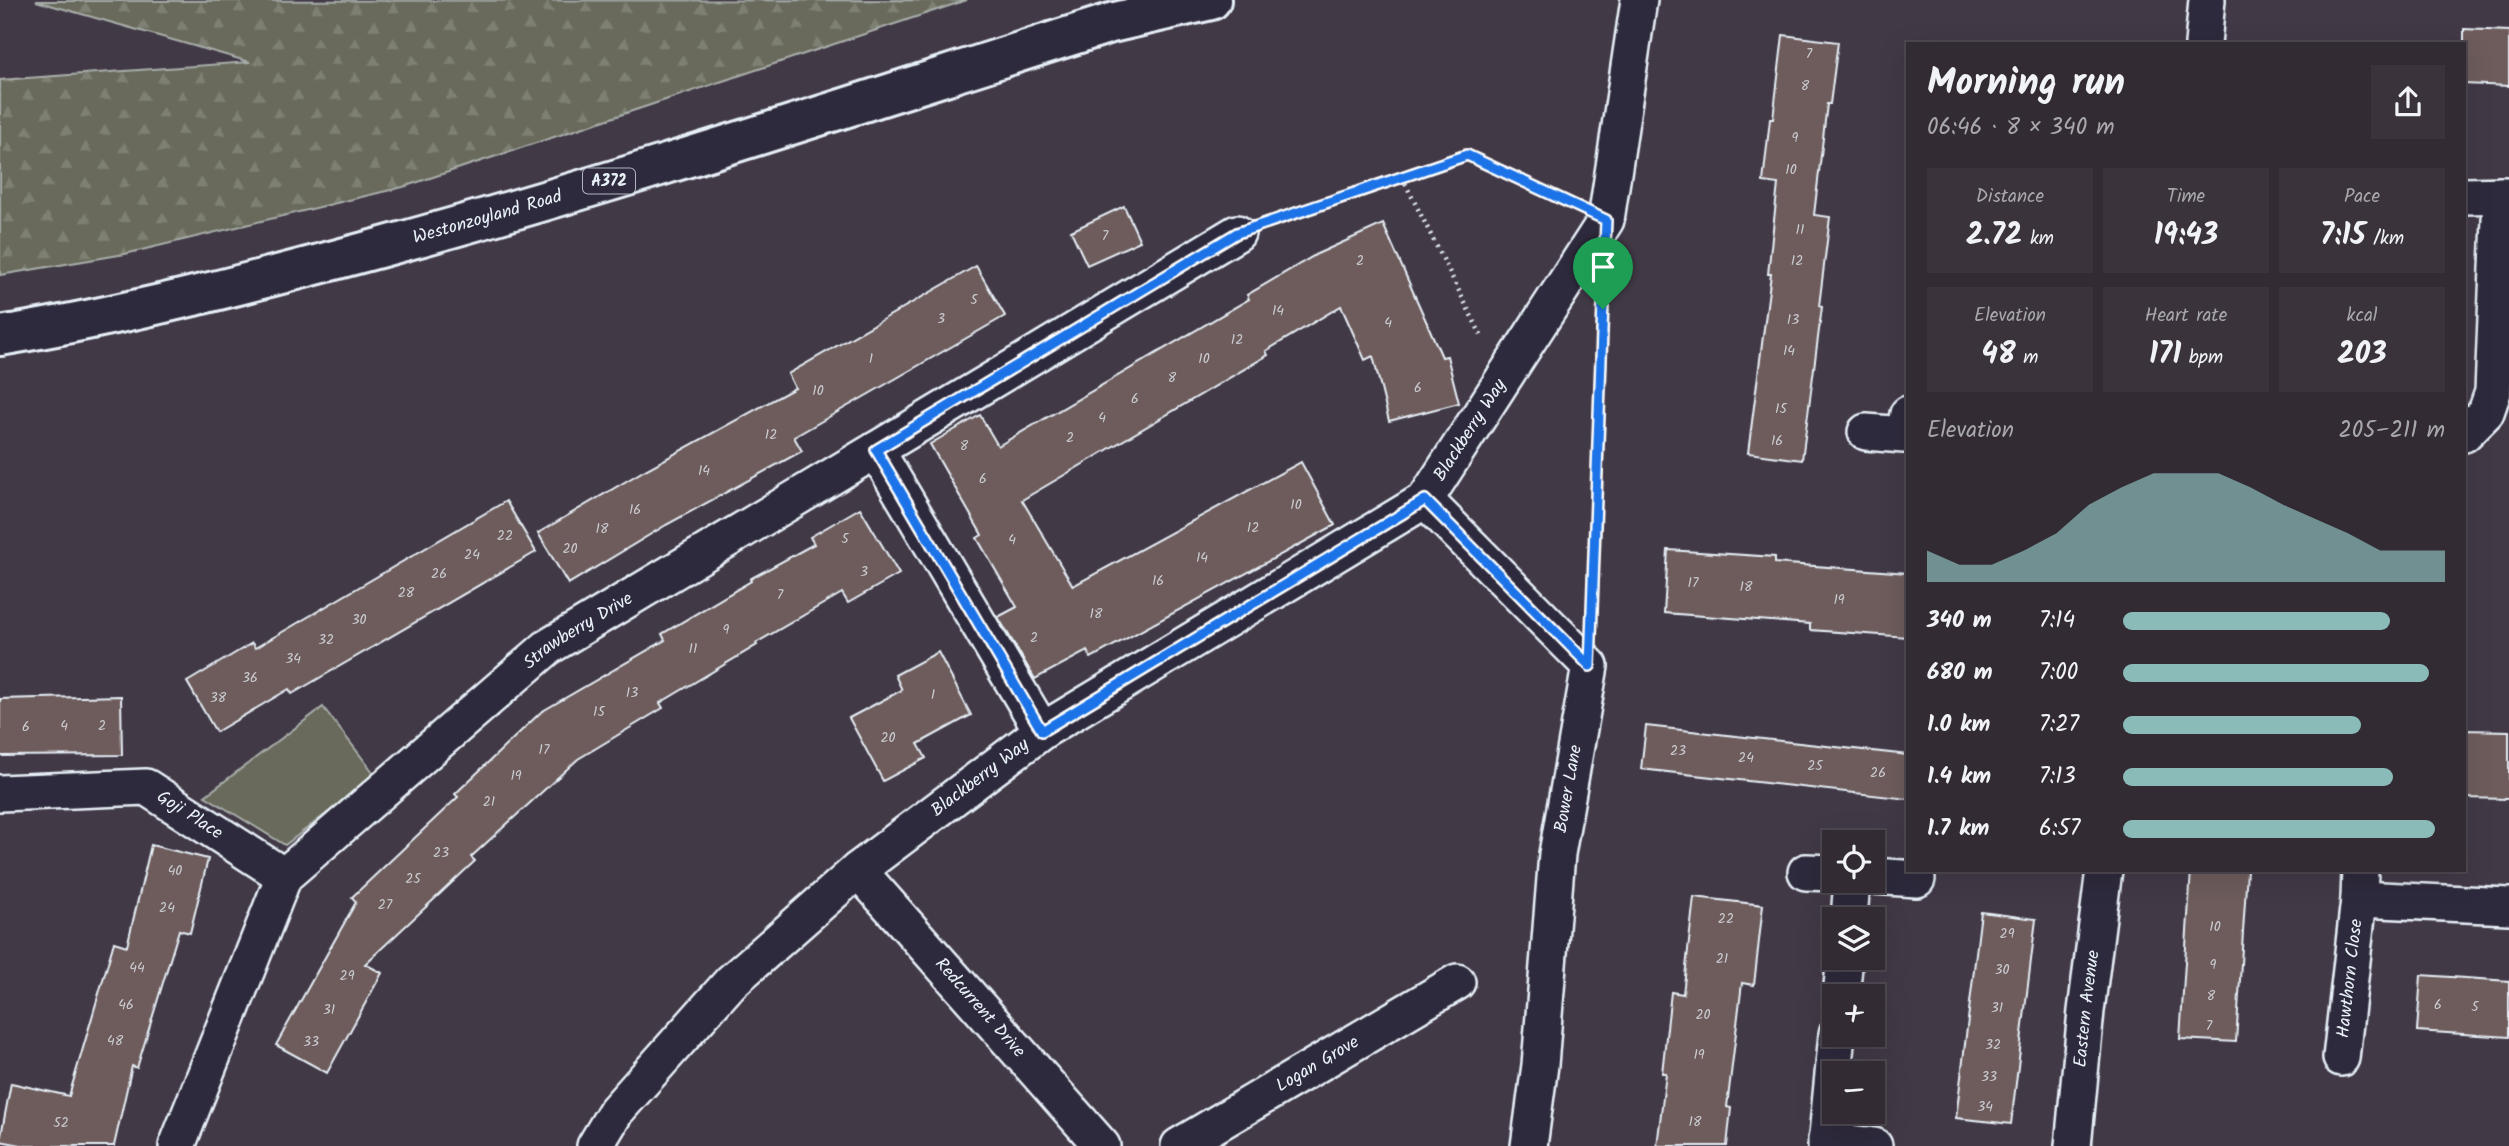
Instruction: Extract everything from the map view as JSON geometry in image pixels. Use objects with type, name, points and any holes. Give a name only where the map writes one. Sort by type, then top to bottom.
[{"type":"main road","name":"Westonzoyland Road","points":[[0,335],[64,326],[235,287],[518,210],[1111,23],[1211,0]]},
{"type":"street","name":"Blackberry Way","points":[[595,1146],[616,1111],[731,982],[858,870],[1042,731],[1425,500],[1606,220],[1639,0]]},
{"type":"street","points":[[2203,42],[2207,0]]},
{"type":"street","points":[[2466,196],[2505,195],[2493,392],[2486,412],[2466,432]]},
{"type":"street","name":"Strawberry Drive","points":[[177,1146],[284,876],[548,648],[1237,233]]},
{"type":"street","points":[[1866,432],[1905,435],[1906,428]]},
{"type":"street","points":[[876,450],[1042,731]]},
{"type":"street","points":[[1425,500],[1590,666]]},
{"type":"street","name":"Bower Lane","points":[[1528,1146],[1540,1065],[1558,854],[1590,666]]},
{"type":"street","name":"Goji Place","points":[[0,793],[146,787],[284,876]]},
{"type":"street","name":"Redcurrent Drive","points":[[858,870],[1102,1146]]},
{"type":"street","name":"Eastern Avenue","points":[[2073,1146],[2086,1011],[2104,872]]},
{"type":"street","points":[[1885,877],[1917,879]]},
{"type":"street","name":"Hawthorn Close","points":[[2341,1058],[2360,884],[2509,906]]},
{"type":"street","name":"Logan Grove","points":[[1179,1146],[1457,982]]},
{"type":"street","points":[[1836,1047],[1826,1143],[1874,1146]]},
{"type":"path","points":[[1237,233],[1467,155],[1606,220]]},
{"type":"path","points":[[1402,177],[1481,334],[1490,400]]},
{"type":"path","points":[[1590,666],[1604,290]]},
{"type":"green space","points":[[967,0],[403,187],[125,254],[0,275],[0,80],[250,62],[36,1]]},
{"type":"green space","points":[[323,707],[376,776],[285,845],[205,796]]},
{"type":"building","points":[[2464,29],[2509,31],[2509,86],[2466,84]]},
{"type":"building","points":[[1783,35],[1838,42],[1830,104],[1827,104],[1814,215],[1830,217],[1819,306],[1822,307],[1802,460],[1748,453],[1771,274],[1768,274],[1778,184],[1763,182]]},
{"type":"building","points":[[1124,206],[1140,241],[1087,265],[1071,231]]},
{"type":"building","points":[[1383,224],[1442,357],[1447,356],[1459,403],[1389,421],[1373,356],[1365,360],[1341,306],[1266,351],[1268,355],[1022,500],[1073,586],[1301,462],[1335,525],[1091,658],[1087,651],[1035,679],[998,617],[1017,607],[977,538],[982,535],[930,444],[980,415],[998,446],[1249,299],[1247,295],[1317,254]]},
{"type":"building","points":[[976,266],[1005,316],[794,437],[802,451],[666,525],[568,584],[538,533],[645,470],[795,388],[788,374]]},
{"type":"building","points":[[506,501],[536,552],[292,694],[289,689],[216,732],[187,682],[252,643],[255,648]]},
{"type":"building","points":[[860,508],[899,574],[848,603],[842,593],[660,703],[663,708],[578,759],[471,857],[475,861],[365,964],[382,973],[327,1073],[276,1045],[356,902],[352,897],[458,797],[455,794],[541,712],[665,640],[662,634],[751,581],[750,579],[814,544],[810,537]]},
{"type":"building","points":[[1668,550],[1775,557],[1775,563],[1906,573],[1906,637],[1810,630],[1810,624],[1664,613]]},
{"type":"building","points":[[938,652],[971,715],[918,744],[926,758],[883,781],[849,718],[902,690],[895,675]]},
{"type":"building","points":[[121,696],[122,755],[0,756],[0,699]]},
{"type":"building","points":[[1646,726],[1906,755],[1906,799],[1641,769]]},
{"type":"building","points":[[2466,730],[2509,731],[2509,799],[2466,798]]},
{"type":"building","points":[[151,845],[208,859],[190,933],[179,930],[137,1068],[132,1066],[114,1146],[26,1146],[0,1141],[11,1083],[69,1096],[114,942],[127,946]]},
{"type":"building","points":[[2191,872],[2247,872],[2236,1042],[2180,1039]]},
{"type":"building","points":[[1694,897],[1763,905],[1754,985],[1742,983],[1727,1107],[1731,1108],[1727,1146],[1657,1146],[1666,1073],[1662,1073],[1671,992],[1683,994]]},
{"type":"building","points":[[1981,912],[2036,919],[2011,1124],[1956,1118]]},
{"type":"building","points":[[2421,975],[2509,981],[2509,1037],[2417,1031]]},
{"type":"route","points":[[1467,155],[1606,220],[1603,309],[1590,666],[1425,500],[1042,731],[876,450],[1237,233],[1467,155]]}]
